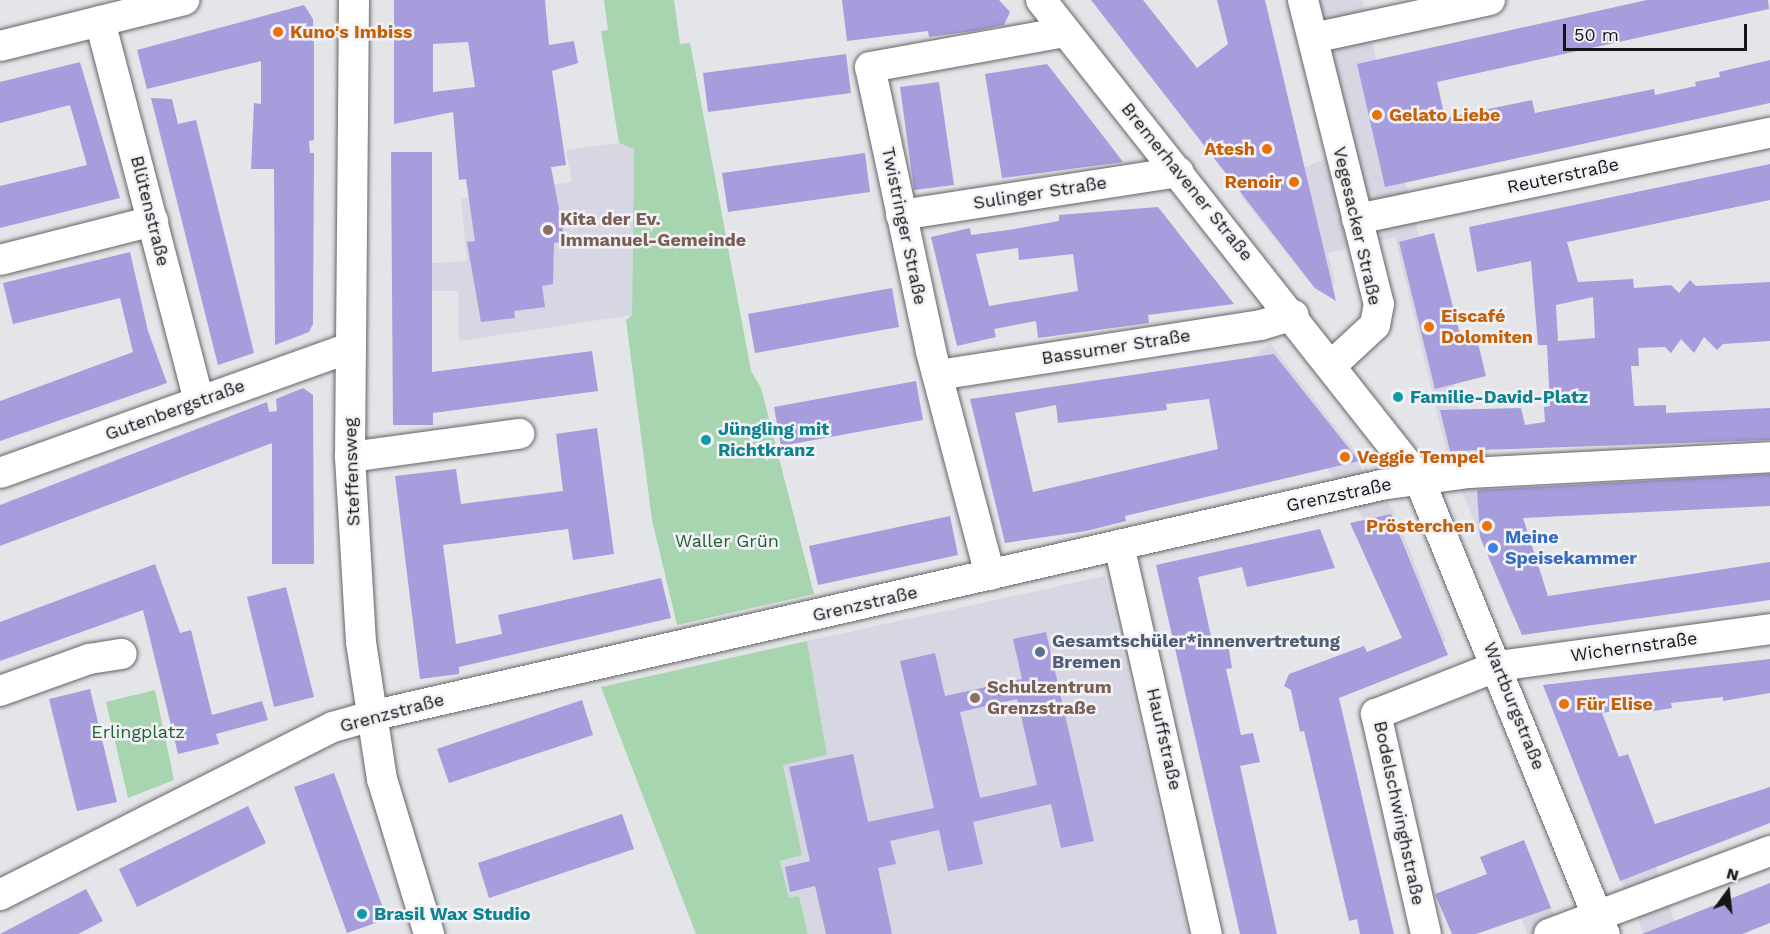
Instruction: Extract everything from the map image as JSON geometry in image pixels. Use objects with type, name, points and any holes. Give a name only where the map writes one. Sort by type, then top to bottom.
[{"type":"street","points":[[0,46],[184,0]]},
{"type":"street","name":"Steffensweg","points":[[354,0],[350,457],[361,642],[382,779],[422,931]]},
{"type":"street","name":"Bremerhavener Straße","points":[[1041,0],[1064,32],[1179,172],[1332,365]]},
{"type":"street","name":"Vegesacker Straße","points":[[1303,0],[1379,304],[1375,325],[1332,365]]},
{"type":"street","points":[[1313,38],[1490,0]]},
{"type":"street","name":"Blütenstraße","points":[[100,21],[199,401]]},
{"type":"street","name":"Twistringer Straße","points":[[990,575],[938,375],[870,67],[1064,32]]},
{"type":"street","name":"Reuterstraße","points":[[1357,219],[1770,133]]},
{"type":"street","name":"Sulinger Straße","points":[[901,215],[1179,172]]},
{"type":"street","points":[[0,260],[153,221]]},
{"type":"street","name":"Bassumer Straße","points":[[938,375],[1261,325],[1293,315]]},
{"type":"street","name":"Gutenbergstraße","points":[[0,473],[350,348]]},
{"type":"street","points":[[1332,365],[1419,479]]},
{"type":"street","points":[[350,457],[519,434]]},
{"type":"street","name":"Grenzstraße","points":[[0,895],[333,727],[371,716],[1119,544],[1419,479],[1770,457]]},
{"type":"street","name":"Wartburgstraße","points":[[1419,479],[1498,666],[1601,925]]},
{"type":"street","name":"Hauffstraße","points":[[1119,544],[1208,934]]},
{"type":"street","name":"Wichernstraße","points":[[1498,666],[1770,629]]},
{"type":"street","points":[[0,691],[89,659],[122,654]]},
{"type":"street","name":"Bodelschwinghstraße","points":[[1426,934],[1376,714],[1498,666]]},
{"type":"street","points":[[1549,934],[1601,925],[1770,851]]},
{"type":"shaded area","points":[[1296,0],[1362,0],[1464,426],[1487,426],[1494,523],[1534,610],[1513,617],[1447,454],[1395,237],[1328,253],[1335,283],[1325,294],[1315,289],[1240,195],[1334,155]]},
{"type":"shaded area","name":"Kita der Ev. Immanuel-Gemeinde","points":[[619,143],[634,148],[632,315],[459,341],[458,291],[432,291],[432,263],[467,261],[461,199],[572,182],[566,150]]},
{"type":"shaded area","points":[[1270,343],[1361,459],[1394,512],[1446,641],[1427,649],[1376,535],[1247,361]]},
{"type":"shaded area","name":"Schulzentrum Grenzstraße","points":[[1105,576],[1188,934],[808,934],[799,896],[789,899],[780,860],[802,854],[783,765],[827,755],[807,641]]},
{"type":"shaded area","points":[[1652,856],[1679,934],[1644,934],[1616,867]]},
{"type":"shaded area","points":[[1544,891],[1562,934],[1527,934],[1515,901]]},
{"type":"green space","name":"Waller Grün","points":[[604,0],[674,0],[680,44],[690,43],[751,371],[761,388],[814,594],[677,625],[652,520],[626,320],[632,315],[634,149],[619,143],[601,31],[608,30]]},
{"type":"green space","points":[[807,641],[827,755],[783,765],[802,855],[780,861],[789,898],[799,896],[808,934],[696,934],[601,687]]},
{"type":"green space","name":"Erlingplatz","points":[[155,690],[174,780],[128,798],[106,702]]},
{"type":"building","points":[[394,0],[545,0],[549,45],[574,41],[578,63],[552,71],[566,165],[551,167],[565,241],[554,243],[553,284],[542,286],[545,307],[514,311],[515,318],[481,322],[467,242],[475,241],[466,179],[459,180],[453,112],[394,124]],"holes":[[[468,42],[475,87],[433,92],[433,44]]]},
{"type":"building","points":[[842,0],[999,0],[1010,12],[1004,25],[974,31],[929,37],[928,31],[847,41]]},
{"type":"building","points":[[1091,0],[1143,0],[1197,68],[1228,44],[1217,0],[1265,0],[1336,301],[1315,288]]},
{"type":"building","points":[[1647,0],[1768,0],[1769,9],[1437,82],[1445,118],[1532,100],[1535,113],[1654,89],[1655,95],[1696,86],[1695,82],[1720,77],[1719,72],[1770,60],[1770,103],[1385,187],[1357,64]]},
{"type":"building","points":[[304,5],[313,19],[314,47],[314,140],[309,141],[310,153],[314,153],[313,324],[309,332],[275,345],[274,169],[251,169],[254,103],[261,104],[261,61],[147,89],[137,50]]},
{"type":"building","points":[[846,54],[851,93],[708,112],[703,73]]},
{"type":"building","points":[[80,62],[120,198],[0,228],[0,186],[87,165],[70,105],[0,123],[0,82]]},
{"type":"building","points":[[1047,64],[1123,162],[1002,178],[985,74]]},
{"type":"building","points":[[939,82],[954,185],[914,190],[900,87]]},
{"type":"building","points":[[151,98],[172,99],[178,124],[196,120],[254,353],[218,365]]},
{"type":"building","points":[[391,152],[432,152],[432,372],[592,351],[598,391],[433,413],[433,425],[393,425]]},
{"type":"building","points":[[865,153],[870,192],[728,212],[722,173]]},
{"type":"building","points":[[1770,164],[1770,200],[1567,242],[1578,282],[1633,279],[1634,288],[1671,285],[1679,293],[1690,280],[1696,286],[1770,282],[1770,341],[1723,344],[1717,350],[1704,337],[1694,353],[1681,339],[1671,353],[1665,347],[1638,348],[1639,366],[1631,366],[1634,406],[1666,405],[1666,413],[1770,408],[1770,440],[1450,451],[1440,410],[1521,408],[1525,425],[1545,422],[1544,407],[1550,406],[1547,345],[1538,345],[1531,261],[1477,272],[1469,227]],"holes":[[[1593,297],[1595,338],[1558,341],[1556,305]]]},
{"type":"building","points":[[1158,207],[1234,304],[1148,315],[1149,323],[1038,338],[1036,321],[994,329],[996,337],[957,346],[931,237],[970,228],[971,235],[1015,229],[1059,221],[1059,215]],"holes":[[[1018,248],[1019,260],[1073,254],[1078,291],[989,306],[976,254]]]},
{"type":"building","points":[[1434,233],[1462,342],[1477,339],[1486,376],[1435,389],[1399,242]]},
{"type":"building","points":[[130,252],[148,331],[167,383],[0,441],[0,401],[133,352],[120,298],[13,324],[3,283]]},
{"type":"building","points":[[892,288],[899,327],[755,353],[748,314]]},
{"type":"building","points":[[1274,354],[1359,461],[1125,516],[1126,521],[1086,531],[1005,543],[970,399]],"holes":[[[1209,399],[1218,449],[1033,492],[1015,413],[1056,405],[1058,423],[1167,410],[1166,404]]]},
{"type":"building","points":[[916,381],[923,420],[781,446],[774,407]]},
{"type":"building","points":[[303,388],[313,395],[314,564],[272,564],[272,443],[0,546],[0,505],[267,402],[269,412],[277,411],[276,399]]},
{"type":"building","points":[[597,428],[614,554],[573,560],[568,529],[443,545],[456,644],[502,634],[498,615],[661,578],[671,618],[459,667],[459,674],[420,679],[395,476],[456,469],[461,504],[563,491],[556,434]]},
{"type":"building","points":[[1770,474],[1770,506],[1523,518],[1548,596],[1770,562],[1770,600],[1522,635],[1480,537],[1477,490]]},
{"type":"building","points":[[1391,514],[1448,655],[1339,698],[1394,934],[1360,934],[1357,919],[1349,921],[1304,731],[1300,732],[1291,690],[1284,686],[1289,674],[1364,646],[1367,652],[1402,638],[1350,523]]},
{"type":"building","points":[[950,516],[958,555],[818,585],[809,546]]},
{"type":"building","points":[[1320,529],[1335,568],[1247,587],[1242,567],[1198,577],[1212,641],[1227,638],[1232,668],[1226,669],[1241,735],[1253,733],[1260,762],[1240,766],[1277,934],[1240,934],[1156,565]]},
{"type":"building","points":[[155,564],[180,633],[191,630],[212,715],[262,701],[268,720],[216,734],[219,744],[178,754],[143,610],[0,661],[0,622]]},
{"type":"building","points":[[286,587],[314,697],[274,707],[247,597]]},
{"type":"building","points":[[1046,632],[1094,841],[1061,848],[1051,804],[973,822],[983,864],[948,871],[939,830],[890,841],[896,864],[878,868],[892,934],[826,934],[815,886],[790,892],[785,867],[810,861],[789,767],[853,754],[868,822],[934,808],[900,661],[935,653],[945,696],[1022,679],[1013,639]],"holes":[[[1017,699],[1037,785],[980,798],[960,712]]]},
{"type":"building","points":[[1770,659],[1770,693],[1723,701],[1723,697],[1671,703],[1672,708],[1647,712],[1646,706],[1602,713],[1619,757],[1628,754],[1655,824],[1770,787],[1770,823],[1620,881],[1543,685]]},
{"type":"building","points":[[90,689],[117,802],[77,811],[49,699]]},
{"type":"building","points":[[582,700],[593,735],[449,783],[437,749]]},
{"type":"building","points":[[334,773],[387,919],[347,933],[294,787]]},
{"type":"building","points":[[248,806],[266,843],[137,907],[119,869]]},
{"type":"building","points":[[622,814],[634,849],[489,898],[478,863]]},
{"type":"building","points":[[1524,840],[1551,908],[1476,934],[1452,934],[1435,894],[1487,874],[1480,857]]},
{"type":"building","points":[[1770,883],[1770,923],[1742,934],[1642,934]]},
{"type":"building","points":[[86,889],[103,921],[78,934],[0,934]]},
{"type":"place","name":"Kuno's Imbiss","points":[[278,32]]},
{"type":"place","name":"Gelato Liebe","points":[[1377,115]]},
{"type":"place","name":"Atesh","points":[[1267,149]]},
{"type":"place","name":"Renoir","points":[[1294,182]]},
{"type":"place","name":"Kita der Ev. Immanuel-Gemeinde","points":[[548,230]]},
{"type":"place","name":"Eiscafé Dolomiten","points":[[1429,327]]},
{"type":"place","name":"Familie-David-Platz","points":[[1398,397]]},
{"type":"place","name":"Jüngling mit Richtkranz","points":[[706,440]]},
{"type":"place","name":"Veggie Tempel","points":[[1345,457]]},
{"type":"place","name":"Prösterchen","points":[[1487,526]]},
{"type":"place","name":"Meine Speisekammer","points":[[1493,548]]},
{"type":"place","name":"Gesamtschüler*innenvertretung Bremen","points":[[1040,652]]},
{"type":"place","name":"Schulzentrum Grenzstraße","points":[[975,698]]},
{"type":"place","name":"Für Elise","points":[[1564,704]]},
{"type":"place","name":"Brasil Wax Studio","points":[[362,914]]}]
